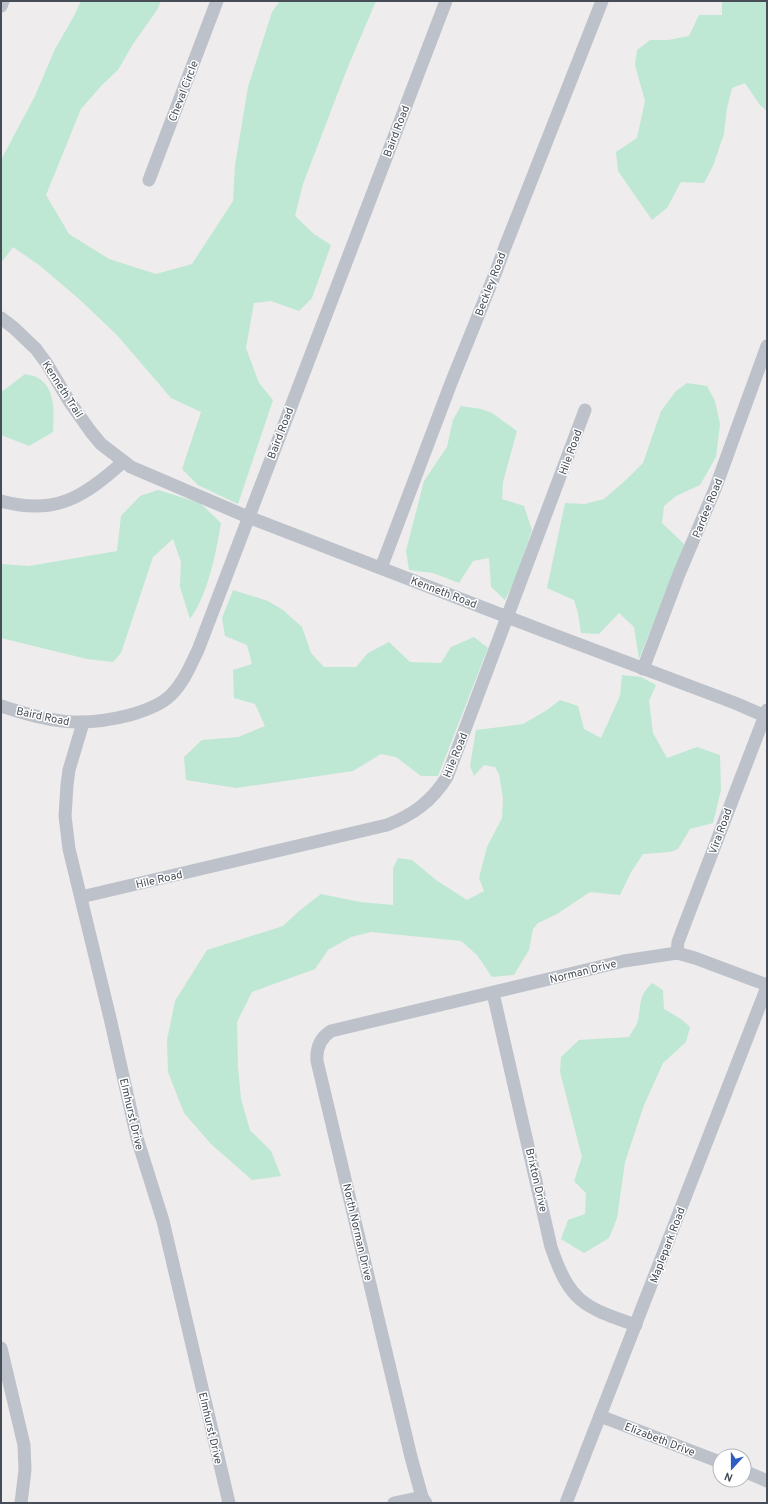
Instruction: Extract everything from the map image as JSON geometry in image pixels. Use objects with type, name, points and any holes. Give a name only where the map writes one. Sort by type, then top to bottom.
[{"type":"street","points":[[1,6],[3,1]]},
{"type":"street","name":"Cheval Circle","points":[[148,180],[218,1]]},
{"type":"street","name":"Baird Road","points":[[1,706],[30,716],[58,721],[83,723],[100,722],[139,713],[157,705],[170,696],[180,686],[198,650],[446,1]]},
{"type":"street","name":"Beckley Road","points":[[381,568],[451,383],[602,1]]},
{"type":"street","name":"Kenneth Trail","points":[[1,318],[14,328],[36,350],[47,364],[69,401],[91,432],[101,444],[123,462]]},
{"type":"street","name":"Pardee Road","points":[[643,669],[676,582],[715,490],[767,346]]},
{"type":"street","name":"Hile Road","points":[[81,897],[387,825],[416,811],[434,795],[447,777],[585,410]]},
{"type":"street","points":[[1,501],[28,506],[42,506],[66,501],[87,492],[123,462]]},
{"type":"street","name":"Kenneth Road","points":[[123,462],[152,477],[248,517],[766,715]]},
{"type":"street","name":"Vira Road","points":[[677,953],[678,942],[766,715]]},
{"type":"street","name":"Elmhurst Drive","points":[[83,723],[69,770],[65,816],[69,849],[137,1138],[163,1221],[229,1503]]},
{"type":"street","name":"Norman Drive","points":[[396,1015],[624,961],[677,953],[695,958],[767,986]]},
{"type":"street","name":"Maplepark Road","points":[[566,1503],[767,986]]},
{"type":"street","name":"Brixton Drive","points":[[493,993],[551,1247],[558,1268],[572,1292],[585,1304],[605,1315],[636,1325]]},
{"type":"street","name":"North Norman Drive","points":[[396,1015],[331,1031],[323,1037],[316,1054],[350,1203],[424,1500]]},
{"type":"street","points":[[1,1348],[24,1445],[25,1470],[21,1503]]},
{"type":"street","name":"Elizabeth Drive","points":[[600,1416],[712,1459]]},
{"type":"street","points":[[752,1474],[767,1481]]},
{"type":"street","points":[[394,1503],[424,1500]]},
{"type":"green space","points":[[81,1],[161,1],[157,10],[133,44],[118,70],[101,86],[81,109],[46,195],[69,234],[109,259],[156,274],[192,264],[233,201],[235,165],[248,87],[272,12],[280,1],[376,1],[347,69],[303,184],[295,216],[314,234],[331,245],[312,298],[299,311],[271,301],[254,303],[246,348],[259,383],[273,400],[238,504],[198,485],[182,469],[201,412],[171,398],[117,335],[79,299],[39,265],[13,247],[1,263],[1,160],[35,96],[55,49]]},
{"type":"green space","points":[[722,1],[767,1],[767,111],[760,105],[745,83],[732,88],[727,108],[724,134],[713,166],[704,183],[681,182],[667,208],[652,220],[618,171],[616,152],[637,138],[645,101],[635,65],[637,50],[650,40],[668,40],[689,36],[699,15],[722,15]]},
{"type":"green space","points":[[25,374],[40,379],[45,384],[49,390],[54,410],[53,432],[29,446],[1,435],[1,390],[3,391]]},
{"type":"green space","points":[[687,383],[707,386],[715,401],[720,424],[716,457],[700,485],[676,496],[664,506],[662,523],[685,545],[639,659],[634,627],[619,613],[599,634],[581,633],[578,613],[574,600],[547,588],[565,503],[585,504],[604,499],[627,479],[643,463],[661,411],[676,391]]},
{"type":"green space","points":[[461,406],[481,409],[492,413],[517,431],[503,482],[502,499],[524,506],[532,530],[515,580],[505,600],[491,587],[489,558],[473,561],[459,583],[433,573],[409,570],[406,551],[424,481],[447,447],[453,420]]},
{"type":"green space","points":[[158,490],[200,503],[221,523],[214,560],[206,586],[202,598],[190,619],[180,587],[181,562],[173,539],[153,557],[121,653],[113,662],[87,659],[1,638],[1,564],[29,566],[117,551],[121,516],[140,496]]},
{"type":"green space","points":[[233,590],[268,601],[283,610],[302,627],[311,653],[324,667],[356,667],[368,653],[389,642],[410,662],[441,663],[451,647],[474,637],[488,648],[438,776],[421,776],[396,757],[381,754],[353,771],[236,788],[186,780],[184,757],[202,740],[238,737],[265,726],[255,704],[234,698],[233,670],[252,664],[247,645],[225,636],[222,618]]},
{"type":"green space","points":[[622,675],[641,677],[656,685],[649,701],[653,733],[667,758],[697,747],[720,755],[721,790],[713,823],[690,829],[678,849],[670,852],[643,854],[631,872],[620,895],[590,892],[557,914],[538,923],[533,929],[529,950],[514,975],[492,977],[477,955],[461,941],[371,932],[351,937],[328,950],[315,969],[252,992],[237,1022],[238,1067],[241,1099],[250,1130],[271,1151],[281,1176],[252,1180],[211,1144],[184,1113],[168,1072],[167,1040],[175,1001],[207,950],[283,926],[321,894],[360,902],[393,905],[393,868],[398,858],[412,860],[436,880],[467,900],[484,891],[479,878],[487,847],[502,818],[503,800],[499,774],[495,767],[484,765],[474,776],[470,766],[476,730],[523,724],[547,710],[560,700],[578,706],[584,729],[601,738],[620,696]]},
{"type":"green space","points":[[652,983],[663,990],[664,1009],[681,1019],[690,1027],[686,1042],[663,1063],[644,1105],[625,1162],[617,1218],[609,1238],[584,1253],[561,1239],[568,1220],[585,1214],[586,1193],[574,1181],[582,1157],[560,1072],[561,1057],[579,1040],[629,1037],[636,1026],[642,996]]}]
